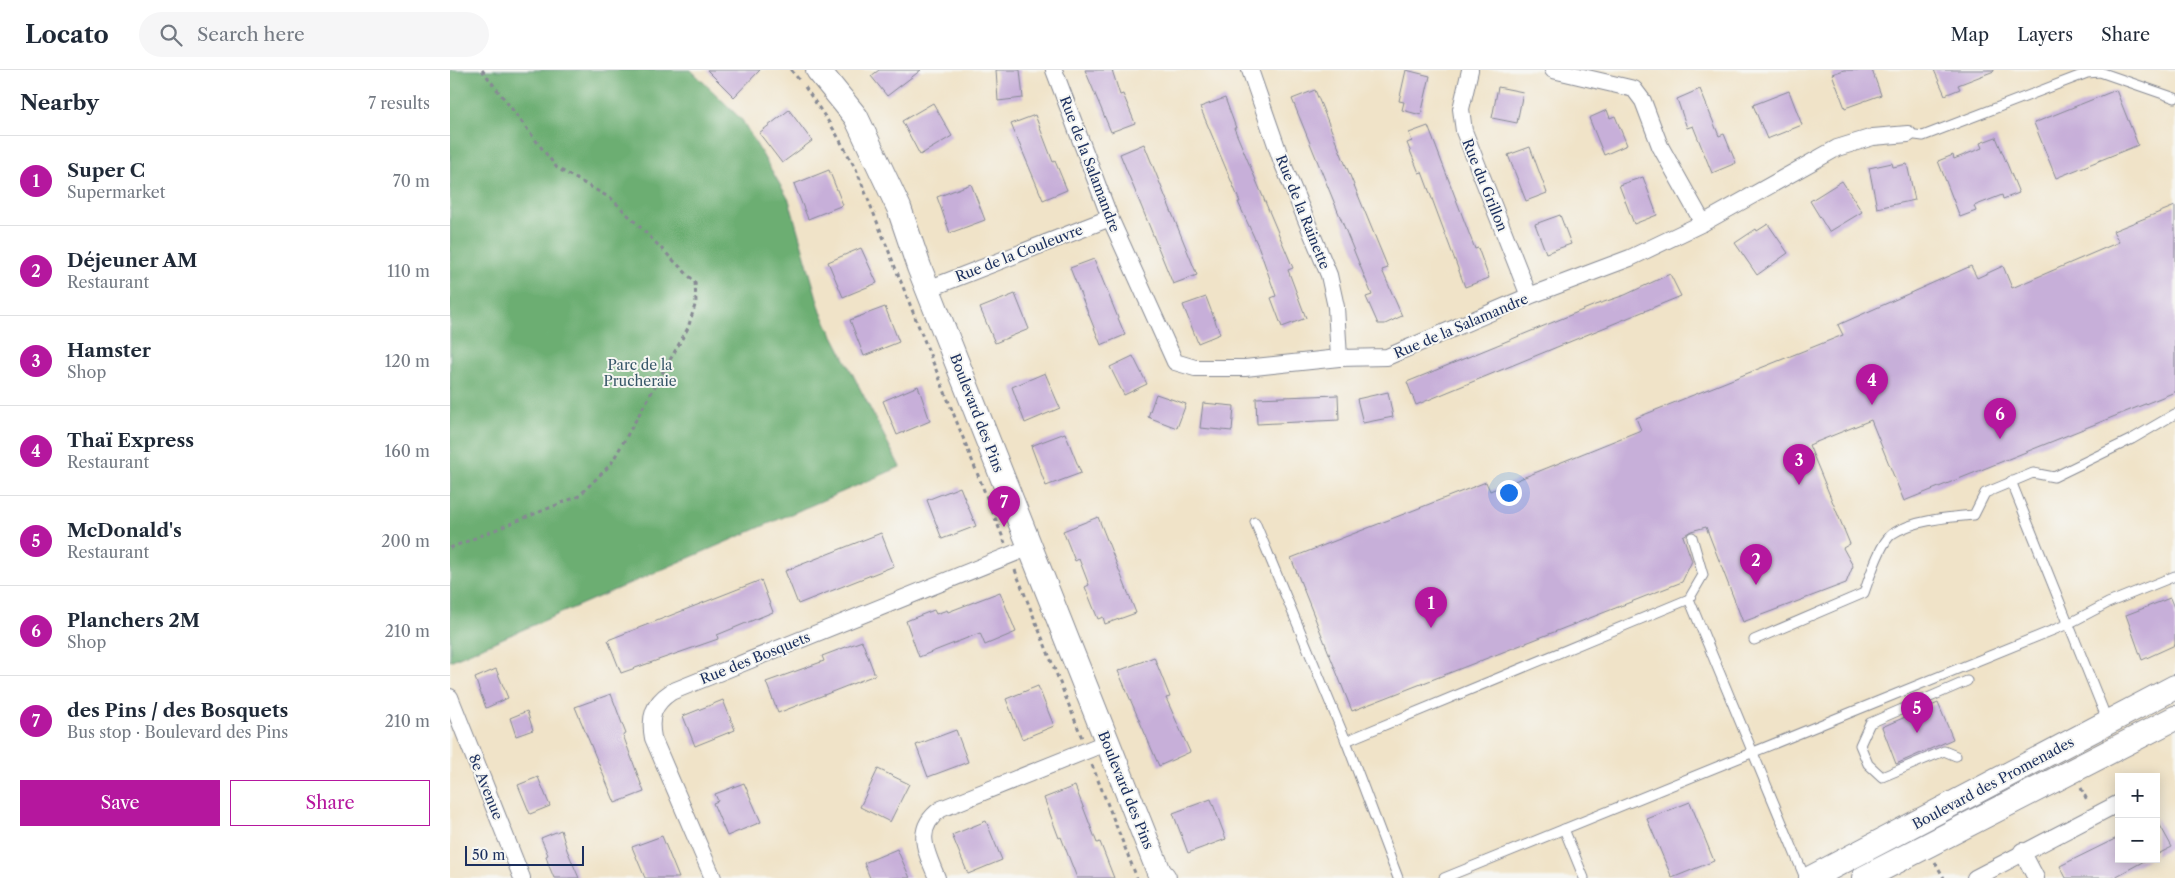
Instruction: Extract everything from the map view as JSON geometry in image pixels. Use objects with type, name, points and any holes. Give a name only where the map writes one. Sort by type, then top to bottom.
[{"type":"street","name":"Boulevard des Pins","points":[[818,70],[856,117],[899,208],[928,289],[1108,742],[1155,876]]},
{"type":"street","name":"Rue de la Salamandre","points":[[1054,70],[1110,218],[1175,362],[1195,368],[1245,368],[1339,358],[1387,357],[1529,296],[1630,258],[1704,223],[1837,148],[1873,137],[1908,134]]},
{"type":"street","name":"Rue de la Rainette","points":[[1250,70],[1282,162],[1328,275],[1336,307],[1339,358]]},
{"type":"street","name":"Rue du Grillon","points":[[1470,70],[1461,109],[1464,131],[1529,296]]},
{"type":"street","points":[[1553,70],[1634,89],[1644,101],[1660,146],[1704,223]]},
{"type":"street","name":"Rue de la Couleuvre","points":[[928,289],[1110,218]]},
{"type":"street","name":"Rue des Bosquets","points":[[713,878],[652,738],[650,724],[652,711],[661,699],[672,692],[1030,547]]},
{"type":"street","name":"Boulevard des Promenades","points":[[1811,878],[2175,687]]},
{"type":"street","name":"8e Avenue","points":[[450,697],[522,878]]},
{"type":"street","name":"Boulevard des Promenades","points":[[1864,878],[2175,718]]},
{"type":"street","points":[[937,878],[923,840],[924,827],[930,817],[941,809],[1108,742]]},
{"type":"street","points":[[1975,878],[2115,805]]},
{"type":"street","points":[[2022,852],[2036,878]]},
{"type":"lane","points":[[1908,134],[1923,136],[2087,73],[2100,72],[2175,98]]},
{"type":"lane","points":[[1754,640],[1864,593],[1874,563],[1891,534],[1931,519],[1974,515],[1985,493],[2033,473],[2054,477],[2132,440],[2175,414]]},
{"type":"lane","points":[[2011,481],[2108,722]]},
{"type":"lane","points":[[1255,522],[1346,742],[1398,878]]},
{"type":"lane","points":[[1346,742],[1689,598],[1703,575],[1692,537]]},
{"type":"lane","points":[[1444,878],[2068,624],[2108,603],[2175,576]]},
{"type":"lane","points":[[1689,598],[1805,878]]},
{"type":"lane","points":[[1956,756],[1944,751],[1882,777],[1868,764],[1860,745],[1870,723],[1967,681]]},
{"type":"lane","points":[[1564,829],[1584,878]]},
{"type":"path","points":[[450,548],[579,496],[611,464],[688,328],[696,302],[695,282],[612,199],[557,168],[482,70]]},
{"type":"path","name":"Boulevard des Pins","points":[[791,70],[834,130],[856,169],[1004,540]]},
{"type":"path","name":"Boulevard des Pins","points":[[1015,569],[1081,735]]},
{"type":"path","name":"Boulevard des Pins","points":[[1093,765],[1155,876]]},
{"type":"path","points":[[2080,787],[2091,808]]},
{"type":"path","points":[[1935,862],[1944,878]]},
{"type":"green space","name":"Parc de la Prucheraie","points":[[450,70],[691,70],[742,120],[789,200],[821,312],[900,467],[450,661]]},
{"type":"building","points":[[707,70],[760,70],[734,97]]},
{"type":"building","points":[[879,70],[921,70],[887,96],[871,76]]},
{"type":"building","points":[[996,70],[1020,70],[1023,98],[998,101]]},
{"type":"building","points":[[1085,70],[1112,70],[1120,95],[1123,94],[1135,123],[1111,132]]},
{"type":"building","points":[[1406,70],[1430,76],[1421,115],[1402,110],[1404,102],[1399,101]]},
{"type":"building","points":[[1844,70],[1872,70],[1881,95],[1845,108],[1832,74]]},
{"type":"building","points":[[1934,70],[1994,71],[1958,85],[1960,89],[1945,95]]},
{"type":"building","points":[[1498,87],[1523,92],[1517,123],[1492,118]]},
{"type":"building","points":[[1700,89],[1719,136],[1724,134],[1736,163],[1712,173],[1693,126],[1687,128],[1677,99]]},
{"type":"building","points":[[1315,90],[1388,268],[1382,270],[1402,316],[1385,324],[1378,324],[1366,297],[1372,295],[1292,99]]},
{"type":"building","points":[[2116,90],[2138,145],[2056,178],[2034,123]]},
{"type":"building","points":[[1789,91],[1802,125],[1767,139],[1753,105]]},
{"type":"building","points":[[1225,98],[1236,128],[1234,128],[1293,268],[1288,270],[1306,318],[1282,327],[1271,298],[1276,296],[1259,248],[1238,202],[1240,202],[1200,107]]},
{"type":"building","points":[[933,103],[952,136],[920,155],[902,121]]},
{"type":"building","points":[[789,110],[812,141],[782,163],[759,133]]},
{"type":"building","points":[[1607,110],[1610,118],[1615,116],[1627,145],[1604,155],[1589,118]]},
{"type":"building","points":[[1035,115],[1053,162],[1055,161],[1067,190],[1043,200],[1011,124]]},
{"type":"building","points":[[1428,126],[1475,249],[1478,248],[1489,278],[1465,287],[1422,172],[1419,173],[1407,143],[1412,141],[1409,133]]},
{"type":"building","points":[[1996,137],[2019,193],[2003,199],[2002,195],[1974,206],[1976,211],[1960,217],[1938,161],[1953,155],[1954,159],[1982,148],[1980,143]]},
{"type":"building","points":[[1144,144],[1197,275],[1173,284],[1120,154]]},
{"type":"building","points":[[1530,147],[1547,193],[1526,201],[1508,155]]},
{"type":"building","points":[[1892,163],[1893,167],[1907,164],[1915,200],[1877,208],[1869,168]]},
{"type":"building","points":[[829,170],[843,205],[808,219],[794,184]]},
{"type":"building","points":[[1643,177],[1657,215],[1634,224],[1619,185]]},
{"type":"building","points":[[1842,181],[1862,212],[1829,232],[1810,201]]},
{"type":"building","points":[[971,184],[985,220],[950,233],[937,197]]},
{"type":"building","points":[[2175,206],[2175,392],[1904,501],[1871,420],[1809,445],[1850,544],[1843,548],[1853,566],[1846,583],[1743,622],[1706,527],[1691,531],[1683,536],[1692,561],[1682,582],[1352,711],[1291,558],[1486,482],[1490,491],[1641,430],[1636,418],[1843,335],[1838,325],[1971,266],[1977,278],[2003,266],[2012,288],[2119,242],[2113,231]]},
{"type":"building","points":[[1560,215],[1571,244],[1546,253],[1535,224]]},
{"type":"building","points":[[1768,224],[1788,253],[1757,275],[1735,243],[1756,229],[1757,231]]},
{"type":"building","points":[[861,248],[877,283],[843,297],[828,262]]},
{"type":"building","points":[[1094,259],[1125,335],[1101,345],[1070,268]]},
{"type":"building","points":[[1670,274],[1681,296],[1416,405],[1407,382],[1595,305],[1625,295]]},
{"type":"building","points":[[1015,294],[1029,329],[995,343],[980,308]]},
{"type":"building","points":[[1206,297],[1220,334],[1198,343],[1183,305]]},
{"type":"building","points":[[885,307],[899,342],[864,356],[850,320]]},
{"type":"building","points":[[1133,356],[1147,384],[1124,395],[1110,367]]},
{"type":"building","points":[[1045,373],[1060,408],[1025,423],[1012,387]]},
{"type":"building","points":[[918,386],[930,421],[897,435],[883,401]]},
{"type":"building","points":[[1388,392],[1393,417],[1363,423],[1357,399]]},
{"type":"building","points":[[1156,394],[1186,404],[1177,428],[1148,417]]},
{"type":"building","points":[[1338,395],[1339,420],[1257,424],[1256,398]]},
{"type":"building","points":[[1203,403],[1234,406],[1232,431],[1200,428]]},
{"type":"building","points":[[1065,433],[1081,473],[1046,486],[1031,446]]},
{"type":"building","points":[[960,487],[976,526],[942,539],[927,500]]},
{"type":"building","points":[[1098,517],[1136,613],[1105,624],[1103,617],[1098,619],[1085,587],[1089,585],[1079,559],[1075,561],[1063,531]]},
{"type":"building","points":[[881,533],[894,566],[798,604],[785,571]]},
{"type":"building","points":[[761,580],[773,612],[717,635],[718,639],[621,673],[608,640]]},
{"type":"building","points":[[1000,592],[1016,632],[985,645],[980,633],[919,657],[906,621],[934,610],[936,614],[947,610],[948,612]]},
{"type":"building","points":[[2170,598],[2175,610],[2175,645],[2142,660],[2126,615]]},
{"type":"building","points":[[862,641],[875,675],[778,713],[766,682],[824,661],[822,656]]},
{"type":"building","points":[[1154,657],[1170,697],[1166,698],[1190,752],[1159,766],[1118,671]]},
{"type":"building","points":[[496,669],[508,698],[486,708],[475,678]]},
{"type":"building","points":[[1038,686],[1054,726],[1022,739],[1006,699]]},
{"type":"building","points":[[611,694],[626,734],[623,735],[644,792],[615,803],[575,707]]},
{"type":"building","points":[[723,700],[735,730],[695,746],[683,716]]},
{"type":"building","points":[[1938,703],[1953,739],[1896,764],[1882,727]]},
{"type":"building","points":[[527,711],[533,730],[516,736],[510,718]]},
{"type":"building","points":[[956,730],[968,762],[928,777],[916,745]]},
{"type":"building","points":[[878,769],[909,784],[890,822],[860,807]]},
{"type":"building","points":[[538,777],[550,806],[530,814],[518,785]]},
{"type":"building","points":[[744,783],[761,822],[727,836],[713,803],[718,801],[715,794]]},
{"type":"building","points":[[1075,786],[1097,843],[1100,842],[1114,878],[1077,878],[1061,837],[1059,838],[1044,798]]},
{"type":"building","points":[[1211,799],[1226,839],[1188,853],[1173,813]]},
{"type":"building","points":[[1690,802],[1714,861],[1672,878],[1647,819]]},
{"type":"building","points":[[986,821],[1002,860],[968,874],[952,835]]},
{"type":"building","points":[[2160,825],[2172,847],[2160,853]]},
{"type":"building","points":[[561,830],[579,878],[554,878],[549,866],[546,856],[548,855],[541,838]]},
{"type":"building","points":[[662,836],[679,878],[645,878],[632,847]]},
{"type":"building","points":[[2115,839],[2115,863],[2141,863],[2113,878],[2066,878],[2060,866]]},
{"type":"building","points":[[897,849],[910,878],[870,878],[864,863]]},
{"type":"place","name":"Thaï Express","points":[[1872,405]]},
{"type":"place","name":"Planchers 2M","points":[[2000,439]]},
{"type":"place","name":"Hamster","points":[[1799,485]]},
{"type":"place","name":"des Pins / des Bosquets","points":[[1004,527]]},
{"type":"place","name":"Déjeuner AM","points":[[1756,585]]},
{"type":"place","name":"Super C","points":[[1431,628]]},
{"type":"place","name":"McDonald's","points":[[1917,733]]}]
